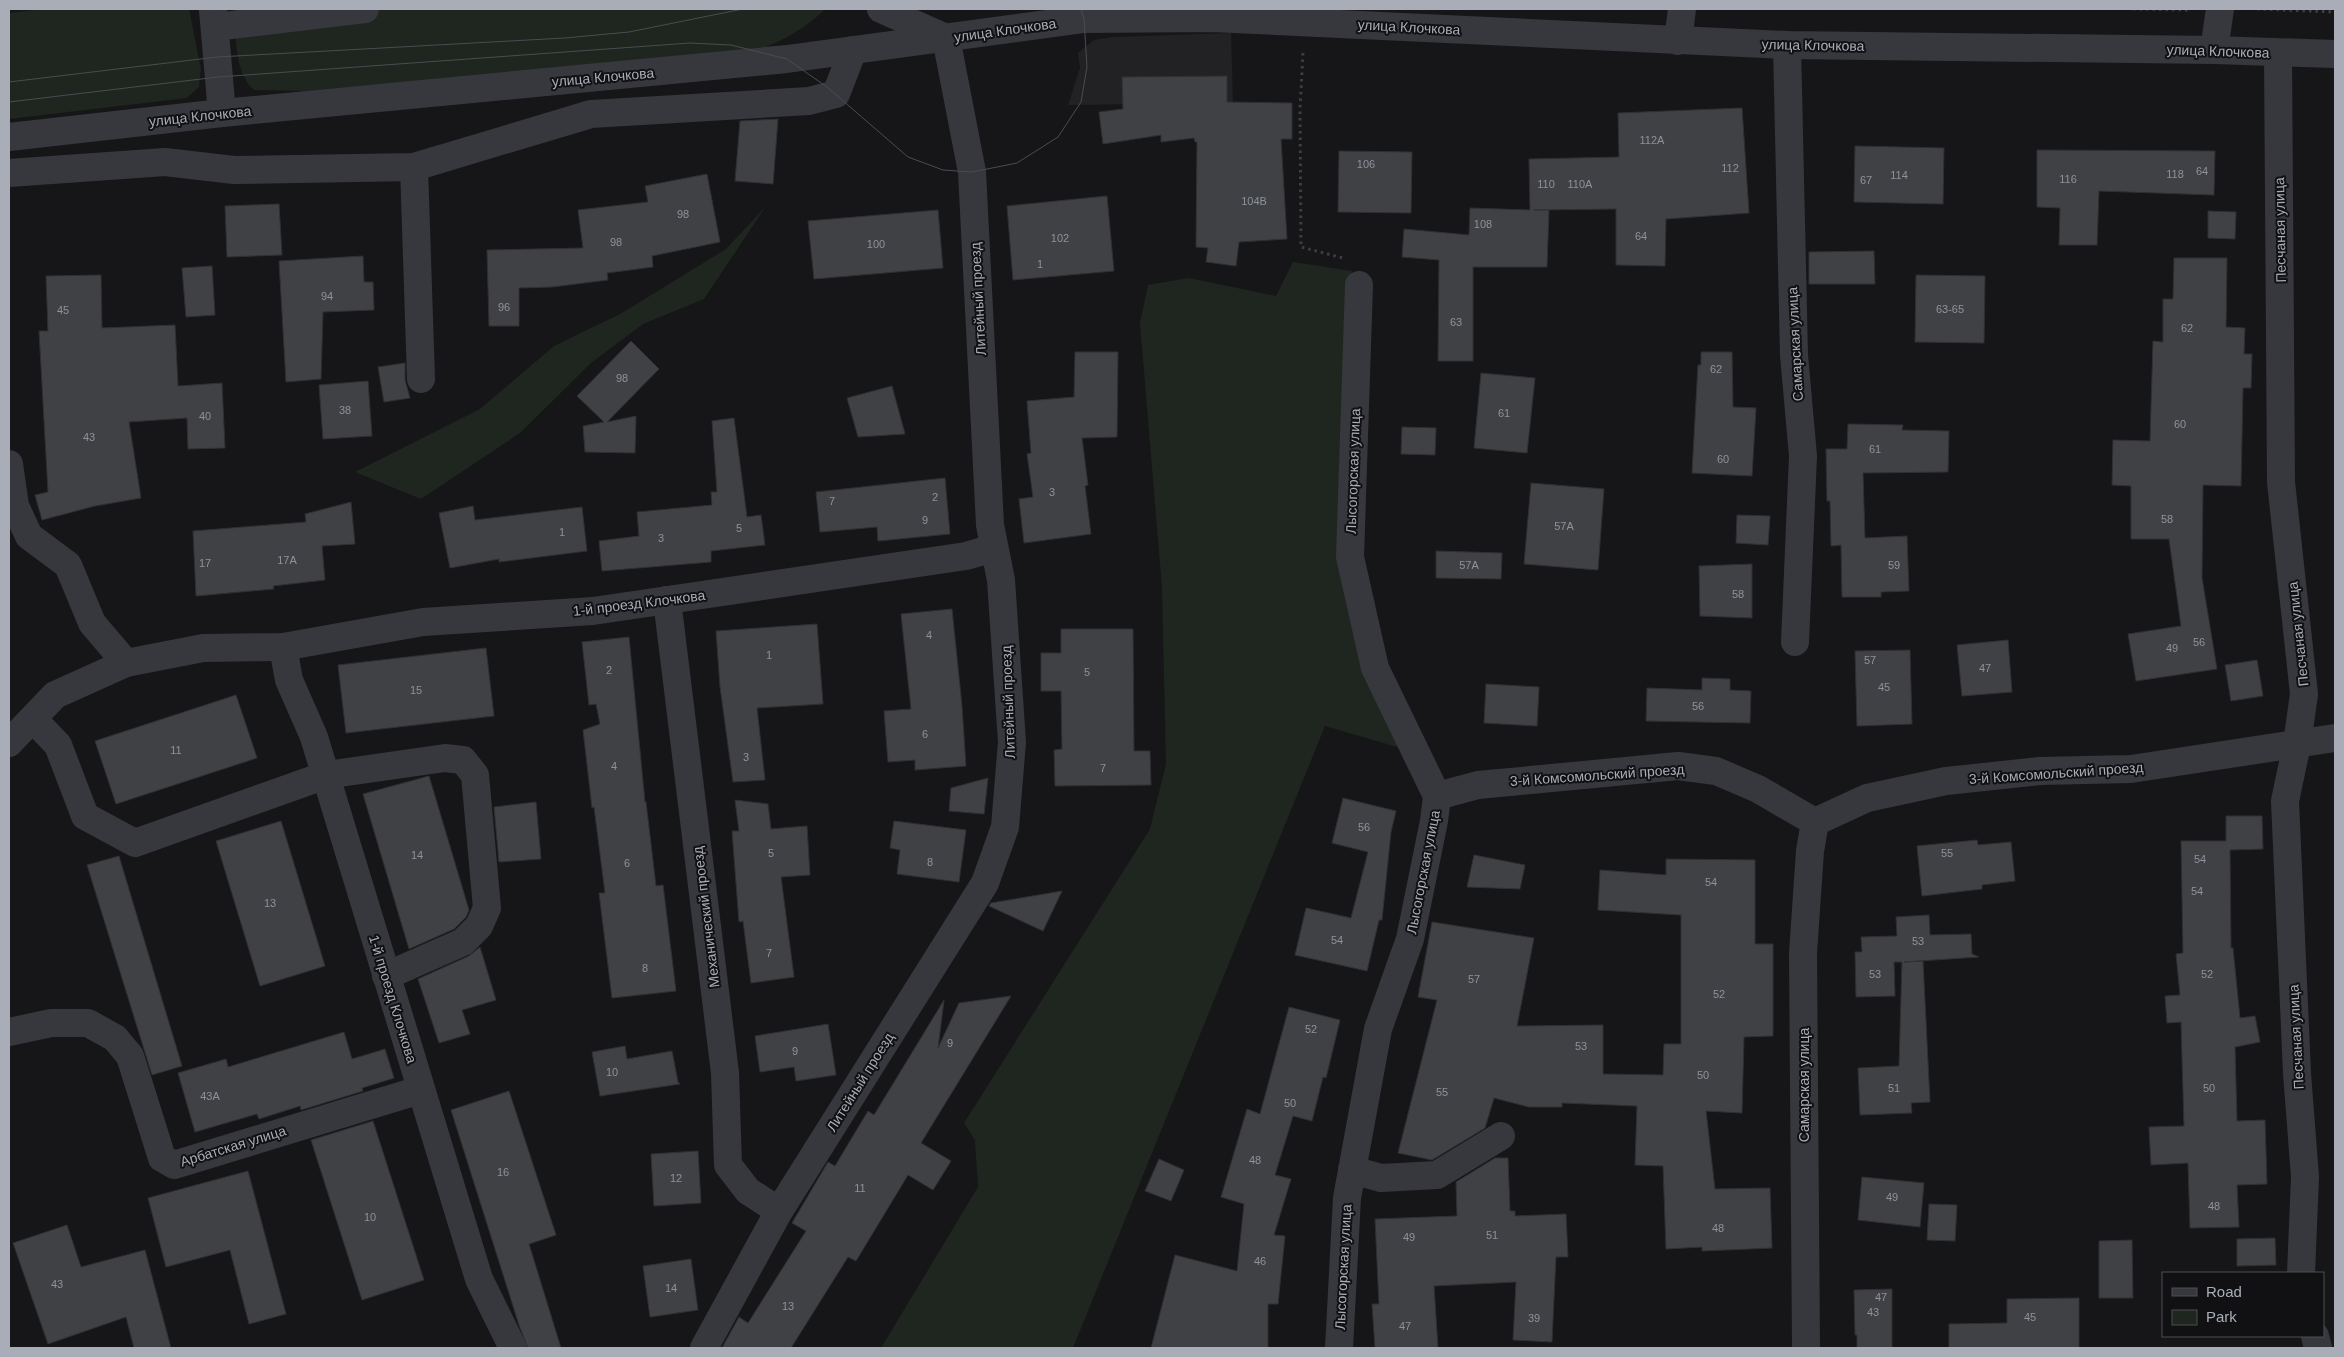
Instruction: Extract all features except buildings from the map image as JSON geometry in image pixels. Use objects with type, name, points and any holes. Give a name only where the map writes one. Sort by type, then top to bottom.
[{"type":"street","points":[[222,113],[214,18],[366,9]]},
{"type":"street","points":[[881,9],[946,38]]},
{"type":"street","points":[[1678,41],[1682,9]]},
{"type":"street","points":[[2214,50],[2220,9]]},
{"type":"street","name":"улица Клочкова","points":[[9,137],[222,113],[787,59],[1119,14],[1213,13],[1305,22],[1787,45],[2214,50],[2278,54],[2335,54]]},
{"type":"street","name":"Литейный проезд","points":[[704,1348],[779,1211],[985,883],[1005,827],[1012,742],[1001,580],[994,548],[990,515],[972,172],[946,38]]},
{"type":"street","name":"Самарская улица","points":[[1787,45],[1794,355],[1803,456],[1795,642]]},
{"type":"street","points":[[9,173],[165,162],[234,170],[414,167],[591,114],[809,101],[836,94],[853,50]]},
{"type":"street","name":"Песчаная улица","points":[[2278,54],[2281,482],[2304,694],[2297,744],[2285,801],[2297,1073],[2305,1177],[2301,1272]]},
{"type":"street","points":[[414,167],[421,379]]},
{"type":"street","name":"Лысогорская улица","points":[[1339,1348],[1347,1198],[1378,1029],[1410,939],[1434,821],[1437,796],[1375,668],[1350,557],[1360,285]]},
{"type":"street","points":[[9,464],[15,506],[29,536],[68,565],[92,623],[126,663]]},
{"type":"street","name":"1-й проезд Клочкова","points":[[9,743],[55,696],[126,663],[203,648],[284,647],[423,622],[593,611],[966,556],[994,548]]},
{"type":"street","name":"Механический проезд","points":[[667,600],[726,1073],[728,1165],[748,1191],[779,1211]]},
{"type":"street","name":"1-й проезд Клочкова","points":[[284,647],[289,680],[314,737],[479,1279],[514,1348]]},
{"type":"street","points":[[33,719],[58,745],[85,816],[135,843],[326,775],[445,758],[463,760],[475,774],[487,908],[479,926],[463,942],[386,976]]},
{"type":"street","name":"3-й Комсомольский проезд","points":[[1437,796],[1478,785],[1678,766],[1716,771],[1758,789],[1815,822],[1867,798],[1946,781],[2040,771],[2131,769],[2335,738]]},
{"type":"street","name":"Самарская улица","points":[[1806,1348],[1803,953],[1810,851],[1815,822]]},
{"type":"street","name":"Арбатская улица","points":[[9,1032],[51,1023],[88,1023],[115,1038],[130,1056],[162,1158],[174,1164],[420,1090]]},
{"type":"street","points":[[1352,1170],[1381,1178],[1436,1175],[1501,1136]]},
{"type":"path","points":[[2258,9],[2335,12]]},
{"type":"path","points":[[1305,22],[1300,109],[1301,248],[1359,262],[1360,285]]},
{"type":"shaded area","points":[[1231,33],[1233,103],[1068,105],[1080,68],[1078,53],[1094,40],[1113,37]]},
{"type":"green space","points":[[45,9],[189,9],[201,69],[199,87],[187,98],[9,119],[9,13]]},
{"type":"green space","points":[[234,9],[825,9],[808,24],[789,36],[747,54],[305,91],[254,90],[247,82],[242,73],[237,52]]},
{"type":"green space","points":[[766,206],[704,299],[643,324],[591,363],[520,433],[421,499],[355,472],[480,409],[554,346],[622,313],[726,249]]},
{"type":"green space","points":[[1293,262],[1352,271],[1343,554],[1404,749],[1325,726],[1073,1348],[881,1348],[978,1187],[975,1140],[964,1123],[1150,829],[1166,764],[1162,588],[1140,323],[1148,285],[1189,278],[1276,296]]},
{"type":"tram line","points":[[9,82],[217,57],[565,38],[629,32],[743,9]]},
{"type":"tram line","points":[[9,102],[218,77],[690,43],[731,45],[787,59],[827,87],[908,157],[943,170],[972,172],[1017,163],[1058,137],[1081,102],[1087,67],[1084,19],[1081,9]]}]
